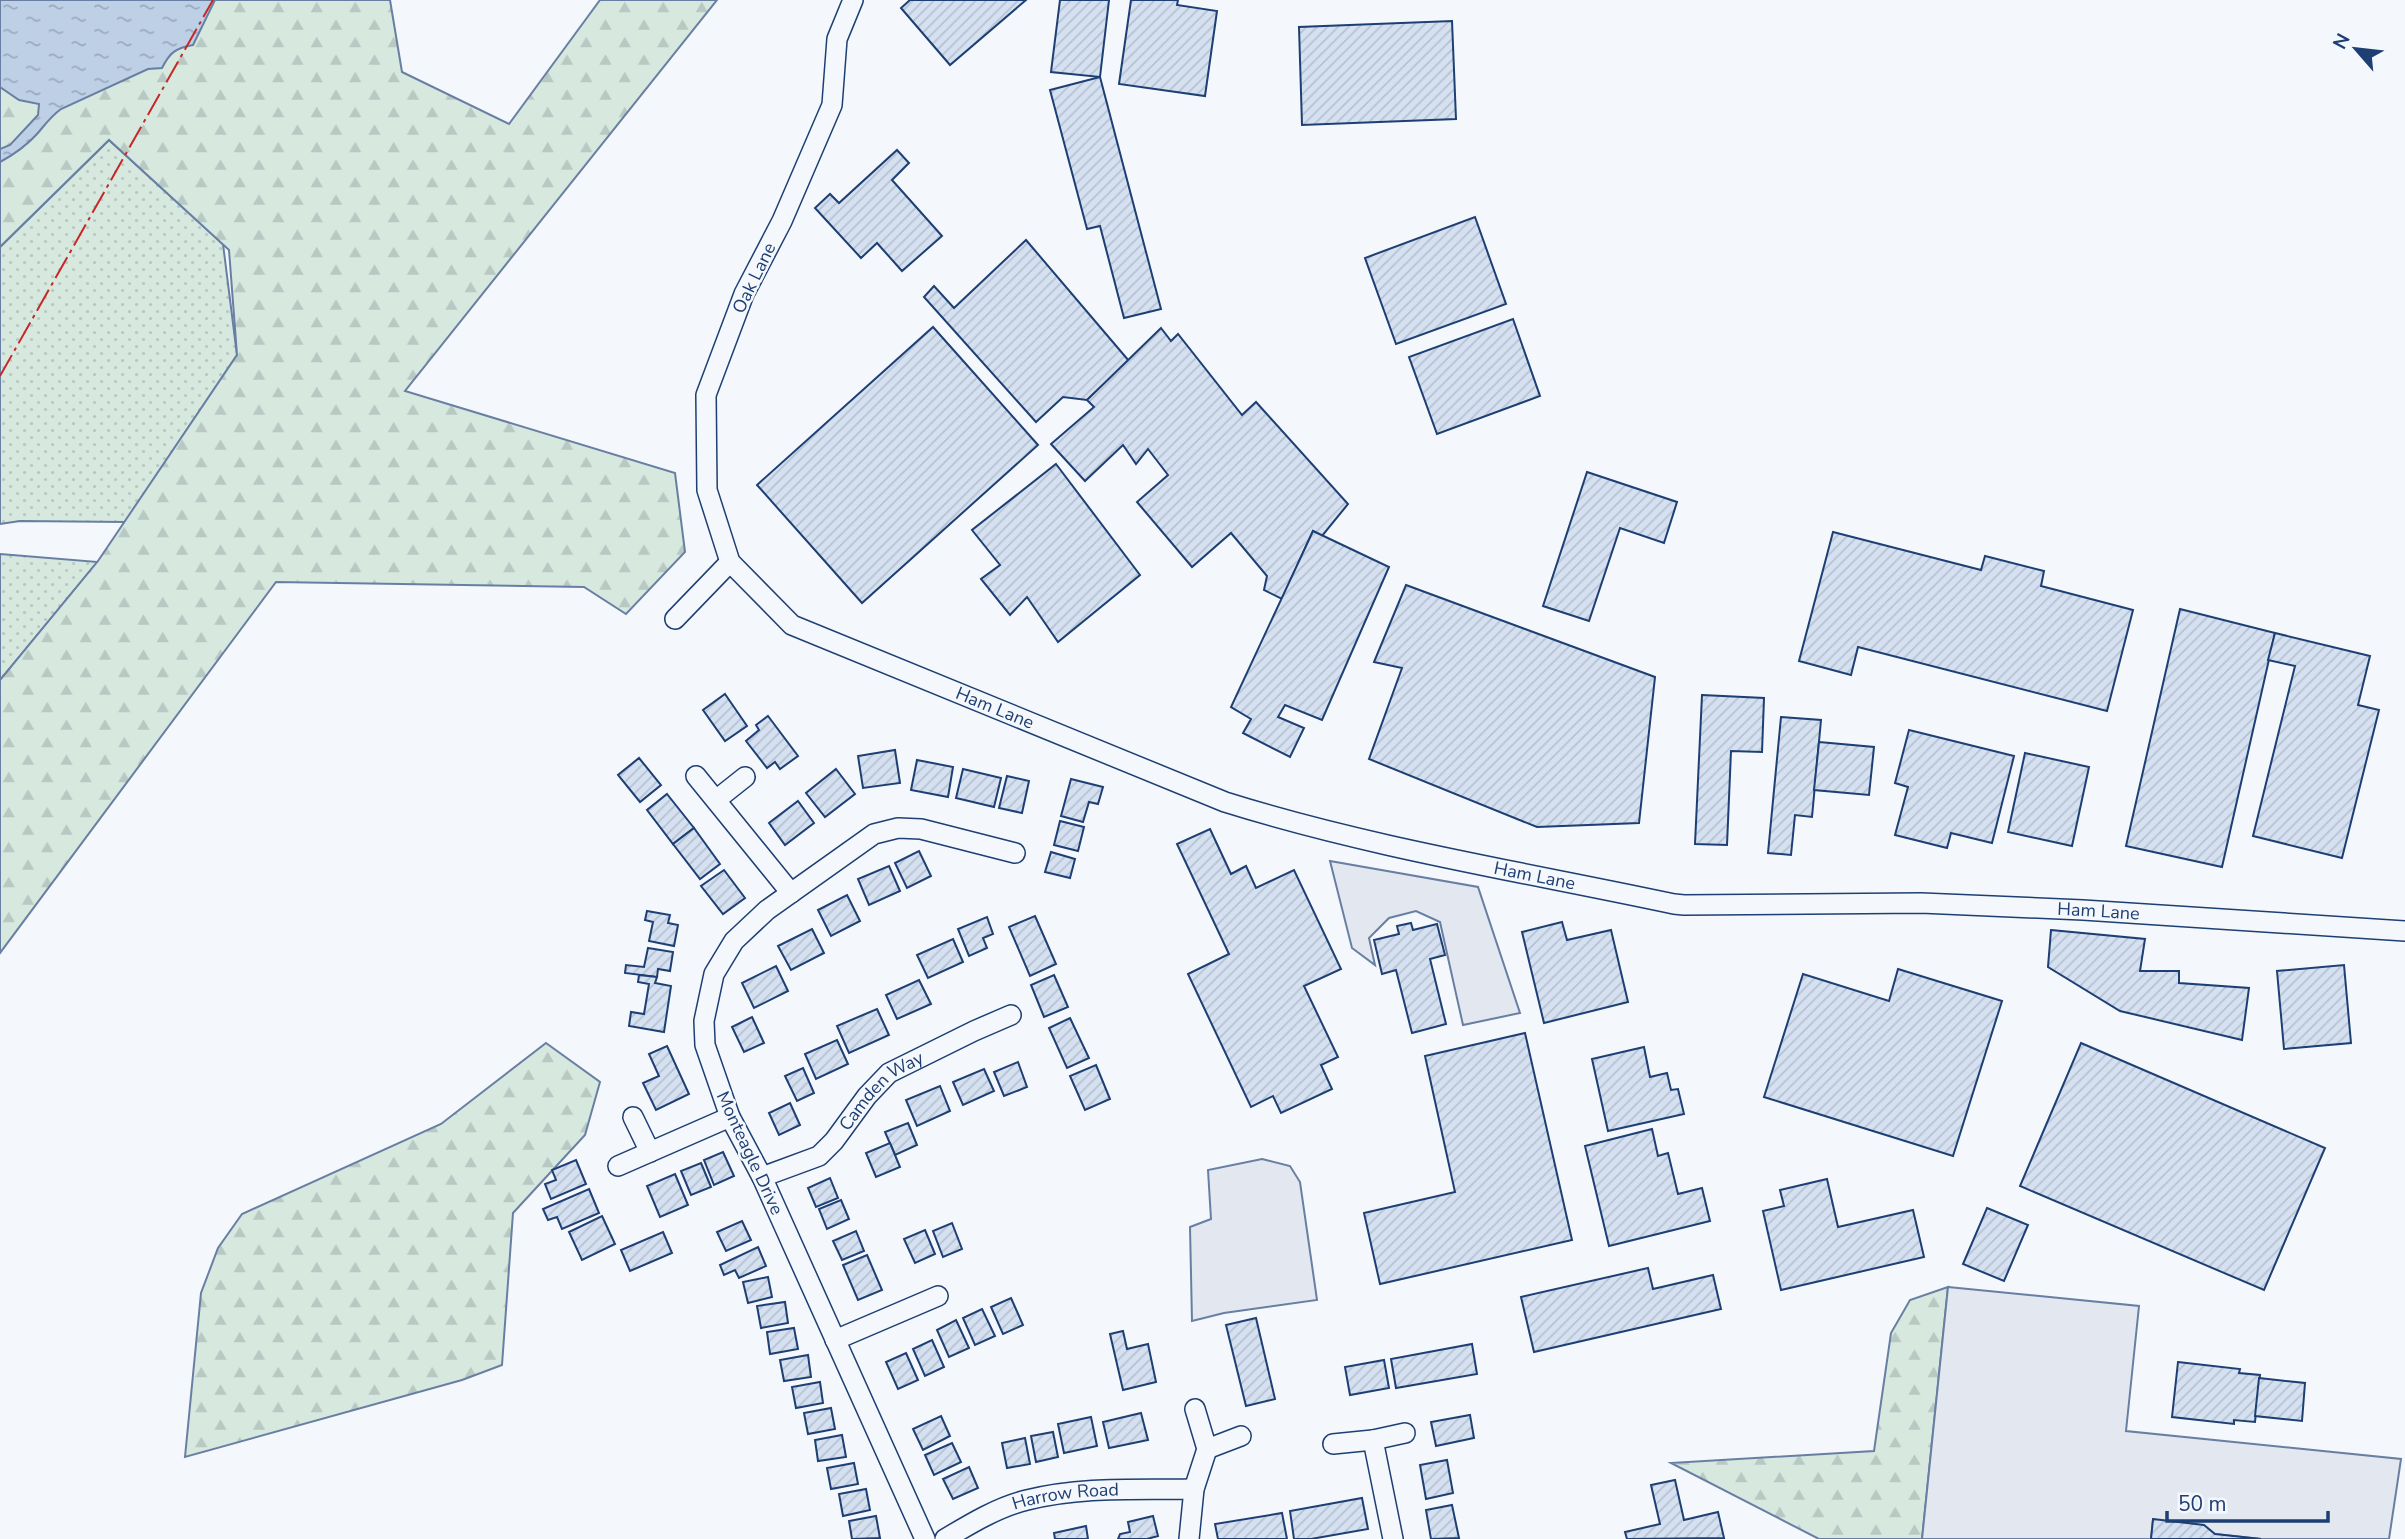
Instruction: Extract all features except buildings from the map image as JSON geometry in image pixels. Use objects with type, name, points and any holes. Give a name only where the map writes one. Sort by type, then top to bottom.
[{"type":"street","name":"Oak Lane","points":[[730,562],[707,490],[706,395],[744,294],[782,221],[832,105],[837,39],[853,0]]},
{"type":"street","points":[[675,620],[730,562]]},
{"type":"street","name":"Ham Lane","points":[[730,562],[792,625],[1225,802],[1294,824],[1435,856],[1684,905],[1921,903],[2083,910],[2405,931]]},
{"type":"street","points":[[696,776],[791,893]]},
{"type":"street","points":[[716,800],[746,778]]},
{"type":"street","name":"Monteagle Drive","points":[[925,1539],[762,1177],[730,1117],[705,1045],[704,1021],[711,985],[719,964],[734,941],[767,910],[874,834],[898,828],[921,829],[1015,853]]},
{"type":"street","name":"Camden Way","points":[[762,1177],[819,1156],[889,1073],[1011,1015]]},
{"type":"street","points":[[633,1117],[650,1152]]},
{"type":"street","points":[[618,1166],[730,1117]]},
{"type":"street","points":[[835,1340],[938,1296]]},
{"type":"street","points":[[1189,1539],[1194,1489],[1207,1449],[1195,1409]]},
{"type":"street","points":[[1333,1444],[1405,1433]]},
{"type":"street","points":[[1207,1449],[1241,1436]]},
{"type":"street","points":[[1373,1440],[1393,1539]]},
{"type":"street","name":"Harrow Road","points":[[945,1539],[975,1521],[1026,1500],[1083,1490],[1194,1489]]},
{"type":"green space","points":[[0,0],[390,0],[402,72],[509,124],[600,0],[717,0],[405,391],[675,473],[685,552],[626,614],[584,587],[276,582],[0,953],[0,680],[98,561],[237,355],[229,250],[109,140],[0,247]]},
{"type":"green space","points":[[109,140],[223,244],[237,355],[125,522],[20,521],[0,524],[0,247]]},
{"type":"green space","points":[[0,554],[98,562],[0,680]]},
{"type":"green space","points":[[546,1043],[600,1082],[585,1135],[513,1213],[502,1365],[462,1380],[185,1457],[201,1293],[218,1248],[242,1214],[441,1124]]},
{"type":"green space","points":[[1948,1287],[1922,1539],[1819,1539],[1671,1463],[1874,1451],[1891,1333],[1910,1300]]},
{"type":"shaded area","points":[[1330,861],[1478,887],[1520,1013],[1463,1025],[1440,922],[1416,911],[1389,918],[1369,938],[1375,965],[1352,948]]},
{"type":"shaded area","points":[[1262,1159],[1290,1166],[1300,1182],[1317,1300],[1224,1313],[1192,1321],[1190,1227],[1211,1219],[1208,1170]]},
{"type":"shaded area","points":[[1948,1287],[2139,1306],[2126,1431],[2401,1459],[2389,1539],[2261,1539],[2215,1534],[2153,1520],[2151,1539],[1922,1539]]},
{"type":"water","points":[[0,0],[215,0],[193,45],[174,52],[162,68],[148,69],[61,109],[29,142],[0,162],[0,149],[10,145],[38,115],[39,104],[19,100],[0,87]]},
{"type":"power","points":[[0,376],[213,0]]}]
